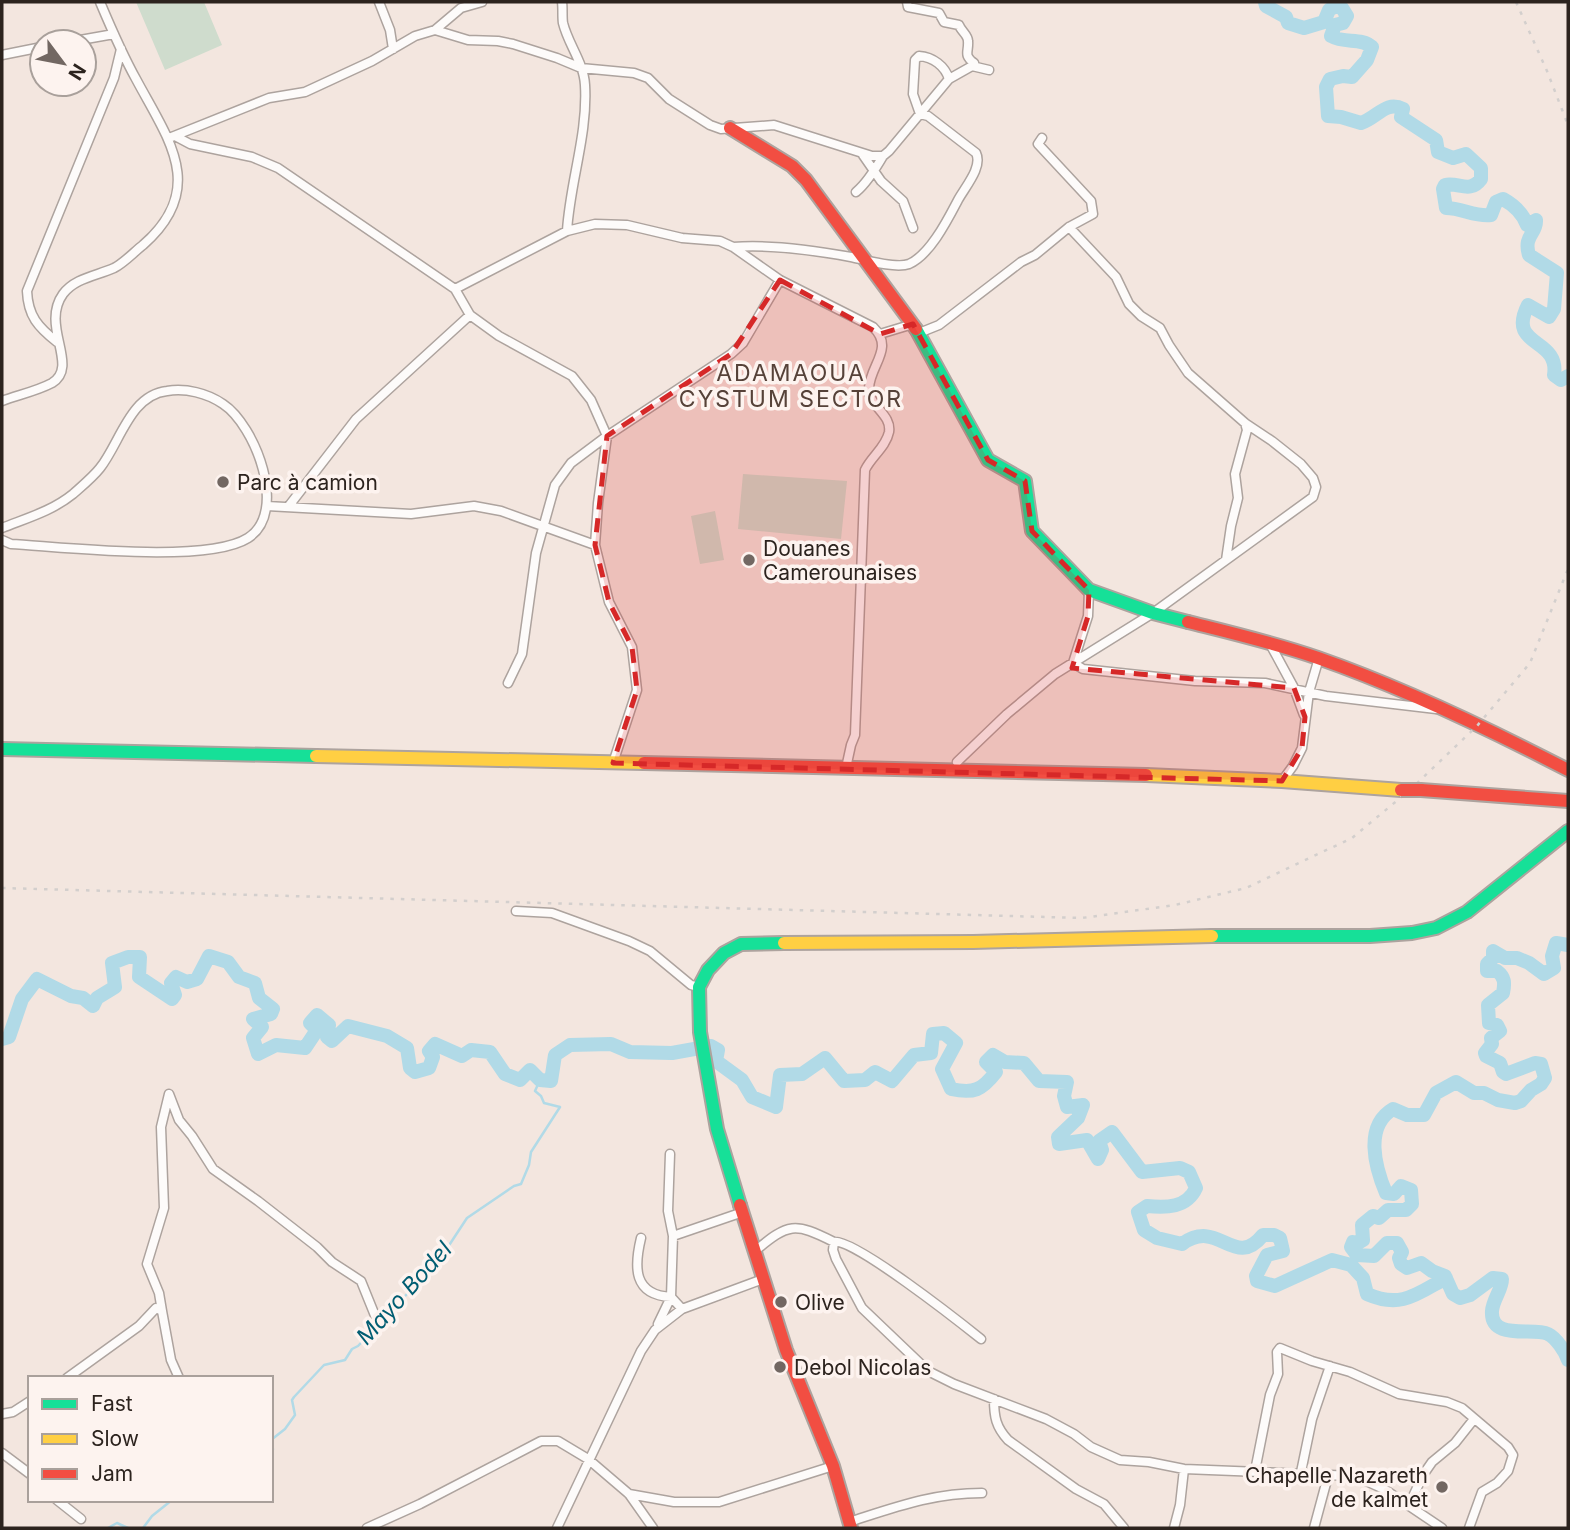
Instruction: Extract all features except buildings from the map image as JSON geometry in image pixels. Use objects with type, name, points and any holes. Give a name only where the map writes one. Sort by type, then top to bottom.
[{"type":"street","points":[[2,401],[53,382],[62,373],[64,359],[57,342],[54,310],[67,289],[78,281],[116,267],[155,234],[169,216],[177,197],[178,167],[172,137],[121,49],[100,2]]},
{"type":"street","points":[[379,2],[390,30],[393,49]]},
{"type":"street","points":[[172,137],[269,98],[305,92],[372,61],[415,36],[435,30],[461,8],[482,2]]},
{"type":"street","points":[[562,2],[562,21],[585,81],[575,182],[568,204],[567,231]]},
{"type":"street","points":[[906,2],[908,7],[939,13],[944,22],[959,25],[960,30],[967,36],[969,44],[965,52],[967,58],[974,63],[972,66]]},
{"type":"street","points":[[435,30],[468,40],[513,44],[582,68],[613,70],[648,78],[669,99],[710,125],[730,128],[774,125],[863,155],[883,156]]},
{"type":"street","points":[[98,37],[114,34]]},
{"type":"street","points":[[2,54],[28,49]]},
{"type":"street","points":[[57,342],[35,324],[28,305],[27,291],[114,78],[121,49]]},
{"type":"street","points":[[920,114],[913,94],[915,60],[919,56],[926,57],[945,69],[949,79]]},
{"type":"street","points":[[856,192],[868,178],[872,168],[901,139],[949,79],[972,66],[989,70]]},
{"type":"street","points":[[733,247],[752,245],[908,265],[918,258],[940,231],[978,166],[976,152],[928,116],[920,114]]},
{"type":"street","points":[[730,128],[792,166],[806,180],[916,328],[988,460],[1025,481],[1032,531],[1089,590],[1153,613],[1269,642],[1319,658],[1450,711],[1568,771]]},
{"type":"street","points":[[172,137],[190,144],[252,157],[278,168],[455,289],[470,315],[499,336],[572,376],[592,400],[607,436],[598,503],[596,545],[609,602],[632,647],[637,690],[613,763]]},
{"type":"street","points":[[880,334],[939,325],[972,297],[1035,255],[1069,227],[1093,214],[1091,201],[1038,144],[1042,138]]},
{"type":"street","points":[[863,155],[881,181],[903,201],[914,229]]},
{"type":"street","points":[[455,289],[567,231],[595,224],[627,225],[682,238],[720,241],[780,280],[873,327],[880,334],[883,342],[868,390],[889,425],[889,435],[865,470],[855,735],[850,745],[846,768]]},
{"type":"street","points":[[957,762],[1007,714],[1055,674],[1153,613],[1313,496],[1316,487],[1313,478],[1301,464],[1245,424],[1188,373],[1160,328],[1141,316],[1129,304],[1116,277],[1069,227]]},
{"type":"street","points":[[508,683],[522,654],[536,553],[555,485],[572,463],[607,436],[731,354],[743,342],[780,280]]},
{"type":"street","points":[[288,508],[356,419],[470,315]]},
{"type":"street","points":[[2,528],[48,511],[73,494],[100,468],[139,404],[165,391],[196,391],[224,404],[246,427],[261,462],[267,506],[261,525],[248,538],[226,545],[178,553],[11,544],[2,540]]},
{"type":"street","points":[[1226,560],[1238,498],[1235,474],[1247,430],[1245,424]]},
{"type":"street","points":[[267,506],[411,514],[474,506],[501,510],[596,545]]},
{"type":"street","points":[[1073,663],[1088,616],[1089,590]]},
{"type":"street","points":[[1269,642],[1294,688],[1305,718]]},
{"type":"street","points":[[1282,780],[1302,748],[1309,692],[1319,658]]},
{"type":"street","points":[[1073,663],[1083,669],[1222,682],[1265,683],[1309,692],[1450,711]]},
{"type":"street","points":[[2,749],[1131,774],[1282,780],[1568,801]]},
{"type":"street","points":[[982,1493],[951,1493],[914,1501],[850,1525],[833,1466],[786,1349],[717,1129],[699,1032],[699,987],[708,970],[724,953],[741,944],[1202,936],[1370,936],[1412,933],[1436,928],[1467,912],[1568,831]]},
{"type":"street","points":[[516,911],[552,913],[629,941],[650,951],[691,985],[699,987]]},
{"type":"street","points":[[178,1376],[172,1360],[159,1293],[147,1264],[164,1208],[161,1127],[169,1094],[180,1120],[213,1168],[317,1247],[332,1262],[361,1281],[378,1324]]},
{"type":"street","points":[[557,1528],[641,1350],[655,1330],[671,1297],[673,1236],[668,1211],[670,1154]]},
{"type":"street","points":[[673,1236],[743,1212]]},
{"type":"street","points":[[755,1251],[777,1233],[789,1228],[808,1229],[834,1242],[841,1241],[944,1308],[981,1339]]},
{"type":"street","points":[[641,1238],[636,1264],[644,1289],[671,1297],[682,1310]]},
{"type":"street","points":[[834,1242],[836,1259],[862,1308],[929,1371],[954,1384],[1046,1419],[1091,1447],[1120,1460],[1184,1469],[1355,1476],[1384,1489],[1442,1528]]},
{"type":"street","points":[[655,1330],[682,1310],[763,1279]]},
{"type":"street","points":[[70,1376],[139,1326],[156,1308],[162,1311]]},
{"type":"street","points":[[1255,1471],[1270,1395],[1278,1374],[1278,1349],[1350,1372],[1399,1394],[1447,1402],[1462,1408],[1508,1447],[1513,1455],[1508,1471],[1497,1483],[1482,1492],[1469,1528]]},
{"type":"street","points":[[1301,1472],[1312,1419],[1329,1366]]},
{"type":"street","points":[[994,1399],[994,1418],[999,1430],[1008,1440],[1076,1489],[1104,1504],[1124,1528]]},
{"type":"street","points":[[2,1414],[13,1412],[28,1402]]},
{"type":"street","points":[[1409,1505],[1432,1462],[1455,1443],[1474,1419]]},
{"type":"street","points":[[367,1528],[420,1504],[541,1441],[558,1441],[588,1459],[629,1494],[653,1528]]},
{"type":"street","points":[[2,1453],[28,1472]]},
{"type":"street","points":[[629,1494],[674,1502],[719,1502],[833,1466]]},
{"type":"street","points":[[1174,1528],[1181,1505],[1184,1469]]},
{"type":"street","points":[[1314,1528],[1328,1475]]},
{"type":"street","points":[[60,1502],[81,1519]]},
{"type":"highlighted area","points":[[780,280],[880,334],[913,324],[988,460],[1025,481],[1032,531],[1089,590],[1088,616],[1072,668],[1294,688],[1305,717],[1302,748],[1282,781],[613,763],[637,690],[632,647],[609,602],[595,545],[607,436],[731,354]]},
{"type":"green space","points":[[136,2],[204,2],[222,45],[165,70]]},
{"type":"green space","points":[[743,474],[847,481],[841,539],[738,529]]},
{"type":"green space","points":[[715,511],[724,560],[700,564],[691,516]]},
{"type":"waterway","points":[[1265,2],[1266,6],[1286,17],[1288,23],[1304,28],[1324,22],[1329,10],[1337,5],[1347,16],[1343,23],[1335,25],[1331,36],[1363,42],[1372,47],[1367,60],[1352,77],[1330,79],[1326,87],[1328,116],[1361,123],[1386,108],[1403,109],[1401,117],[1436,140],[1438,152],[1453,158],[1466,154],[1481,168],[1481,179],[1473,186],[1445,185],[1443,189],[1446,208],[1491,215],[1496,202],[1503,199],[1518,210],[1527,225],[1536,220],[1528,243],[1529,255],[1557,273],[1554,309],[1549,317],[1528,305],[1523,319],[1524,329],[1528,336],[1549,354],[1554,363],[1554,375],[1561,380],[1568,376]]},
{"type":"waterway","points":[[1568,945],[1556,943],[1552,956],[1554,968],[1544,974],[1529,963],[1517,958],[1505,958],[1493,951],[1493,958],[1487,964],[1487,971],[1497,971],[1504,983],[1503,993],[1488,1005],[1489,1023],[1497,1025],[1500,1031],[1491,1038],[1492,1044],[1485,1053],[1486,1056],[1500,1063],[1506,1074],[1535,1063],[1541,1064],[1545,1078],[1541,1084],[1515,1103],[1498,1100],[1484,1093],[1474,1093],[1456,1082],[1436,1093],[1424,1115],[1407,1115],[1393,1109],[1384,1116],[1378,1126],[1374,1148],[1382,1183],[1386,1193],[1394,1194],[1401,1186],[1411,1190],[1412,1204],[1406,1210],[1388,1210],[1379,1218],[1373,1216],[1362,1225],[1363,1240],[1353,1242],[1351,1247],[1357,1255],[1374,1256],[1387,1243],[1397,1243],[1402,1252],[1399,1258],[1401,1264],[1407,1268],[1421,1263],[1445,1276],[1453,1294],[1460,1298],[1470,1295],[1493,1278],[1502,1279],[1492,1311],[1493,1320],[1505,1330],[1548,1334],[1560,1345],[1568,1360]]},
{"type":"waterway","points":[[2,1039],[9,1037],[22,999],[37,979],[71,996],[83,998],[93,1006],[97,998],[115,987],[112,963],[128,957],[140,957],[139,977],[172,999],[175,995],[171,983],[176,977],[187,982],[197,979],[209,956],[228,962],[239,977],[255,983],[259,998],[273,1009],[271,1014],[253,1019],[262,1027],[253,1038],[258,1054],[276,1045],[305,1048],[317,1030],[310,1023],[317,1015],[329,1025],[327,1037],[332,1041],[348,1026],[387,1036],[407,1048],[410,1068],[415,1072],[429,1068],[433,1057],[429,1051],[435,1044],[462,1056],[471,1050],[490,1052],[505,1074],[520,1080],[530,1070],[540,1080],[551,1081],[555,1055],[570,1045],[611,1044],[630,1052],[672,1053],[711,1046],[718,1050],[716,1061],[742,1080],[752,1097],[776,1107],[780,1075],[802,1074],[825,1058],[844,1081],[865,1080],[875,1072],[892,1081],[914,1055],[931,1053],[933,1034],[944,1033],[956,1043],[942,1069],[951,1089],[972,1091],[986,1083],[996,1072],[986,1062],[993,1055],[1005,1062],[1024,1063],[1039,1081],[1067,1082],[1064,1096],[1067,1107],[1083,1105],[1078,1118],[1058,1137],[1059,1144],[1087,1140],[1098,1159],[1102,1150],[1099,1141],[1112,1132],[1142,1172],[1180,1168],[1189,1172],[1196,1188],[1187,1200],[1175,1205],[1147,1206],[1138,1212],[1144,1230],[1157,1238],[1182,1244],[1195,1237],[1206,1236],[1243,1248],[1253,1245],[1263,1235],[1274,1235],[1280,1238],[1283,1251],[1267,1255],[1256,1276],[1257,1281],[1275,1286],[1332,1260],[1351,1265],[1363,1278],[1367,1294],[1390,1300],[1408,1298],[1446,1278]]},
{"type":"waterway","name":"Mayo Bodel","points":[[273,1438],[285,1429],[295,1415],[292,1400],[294,1397],[324,1365],[345,1360],[352,1349],[358,1346],[440,1259],[467,1218],[521,1184],[531,1152],[560,1107],[544,1103],[535,1091],[540,1080]]},
{"type":"waterway","name":"Mayo Bodel","points":[[143,1528],[152,1516],[170,1502]]},
{"type":"waterway","name":"Mayo Bodel","points":[[108,1528],[117,1523],[128,1528]]},
{"type":"railway","points":[[1516,2],[1568,125]]},
{"type":"railway","points":[[2,888],[1082,918],[1175,905],[1246,888],[1352,838],[1411,789],[1477,726],[1530,663],[1568,569]]},
{"type":"traffic: fast","points":[[916,329],[988,460],[1025,481],[1032,531],[1089,590],[1153,613],[1188,622]]},
{"type":"traffic: fast","points":[[2,749],[316,756]]},
{"type":"traffic: fast","points":[[1212,936],[1370,936],[1436,928],[1467,912],[1568,831]]},
{"type":"traffic: fast","points":[[740,1205],[717,1129],[700,1032],[699,987],[708,970],[724,953],[741,944],[784,943]]},
{"type":"traffic: slow","points":[[316,756],[644,763]]},
{"type":"traffic: slow","points":[[1146,775],[1401,790]]},
{"type":"traffic: slow","points":[[784,943],[1212,936]]},
{"type":"traffic: jam","points":[[730,128],[792,166],[806,180],[916,329]]},
{"type":"traffic: jam","points":[[1188,622],[1286,648],[1382,682],[1568,770]]},
{"type":"traffic: jam","points":[[644,763],[1146,775]]},
{"type":"traffic: jam","points":[[1401,790],[1421,790]]},
{"type":"traffic: jam","points":[[1421,790],[1568,801]]},
{"type":"traffic: jam","points":[[740,1205],[786,1350],[833,1466],[851,1528]]},
{"type":"place","name":"Parc à camion","points":[[223,482]]},
{"type":"place","name":"Douanes Camerounaises","points":[[749,560]]},
{"type":"place","name":"Olive","points":[[781,1302]]},
{"type":"place","name":"Debol Nicolas","points":[[780,1367]]},
{"type":"place","name":"Chapelle Nazareth de kalmet","points":[[1442,1487]]},
{"type":"district","name":"ADAMAOUA CYSTUM SECTOR","points":[[791,386]]}]
